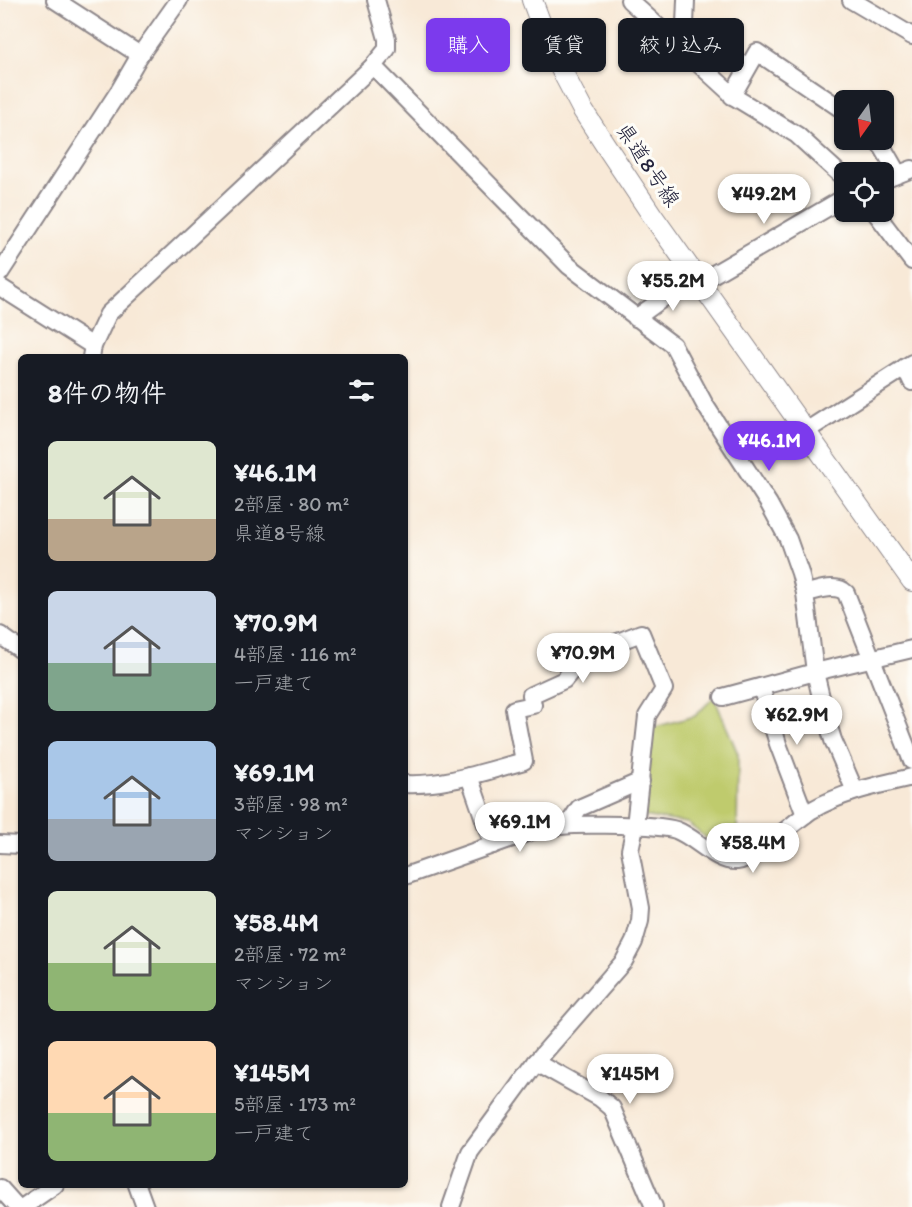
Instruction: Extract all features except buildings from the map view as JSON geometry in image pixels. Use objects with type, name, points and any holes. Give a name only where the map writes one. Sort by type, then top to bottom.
[{"type":"main road","name":"県道8号線","points":[[532,0],[547,40],[582,109],[627,179],[911,576]]},
{"type":"street","points":[[55,0],[140,55]]},
{"type":"street","points":[[0,273],[140,55],[179,0]]},
{"type":"street","points":[[0,287],[92,351],[108,314],[373,66],[387,49],[387,39],[376,0]]},
{"type":"street","points":[[629,0],[649,18]]},
{"type":"street","points":[[685,18],[686,0]]},
{"type":"street","points":[[851,0],[912,36]]},
{"type":"street","points":[[732,96],[758,52],[834,104]]},
{"type":"street","points":[[373,66],[569,266],[673,345],[705,405],[769,504],[788,539],[805,593],[815,672],[829,728],[855,791]]},
{"type":"street","points":[[707,72],[732,96],[796,135],[834,169]]},
{"type":"street","points":[[884,150],[898,174]]},
{"type":"street","points":[[636,318],[684,283],[699,281],[712,275],[834,204]]},
{"type":"street","points":[[883,222],[912,261]]},
{"type":"street","points":[[806,431],[908,365],[912,382]]},
{"type":"street","points":[[805,593],[835,588],[844,590],[912,761]]},
{"type":"street","points":[[408,784],[431,784],[524,761],[514,709],[533,705],[531,695],[564,680],[584,655],[641,633],[664,689],[647,716],[641,781],[630,850],[641,908],[639,927],[624,961],[536,1062],[470,1152],[451,1207]]},
{"type":"street","points":[[0,635],[18,648]]},
{"type":"street","points":[[723,697],[912,649]]},
{"type":"street","points":[[761,687],[778,744],[805,815]]},
{"type":"street","points":[[469,776],[493,845]]},
{"type":"street","points":[[408,875],[535,831],[568,825],[661,827],[675,830],[722,858],[735,861],[754,853],[805,815],[823,805],[855,791],[912,777]]},
{"type":"street","points":[[568,825],[579,808],[641,781]]},
{"type":"street","points":[[0,844],[18,845]]},
{"type":"street","points":[[536,1062],[600,1098],[612,1108],[654,1207]]},
{"type":"street","points":[[0,1188],[17,1207]]},
{"type":"street","points":[[23,1207],[51,1188]]},
{"type":"street","points":[[138,1188],[145,1207]]},
{"type":"green space","points":[[714,697],[738,754],[737,840],[719,848],[687,823],[643,816],[647,729],[695,716]]},
{"type":"waterway","points":[[0,1203],[4,1207]]}]
